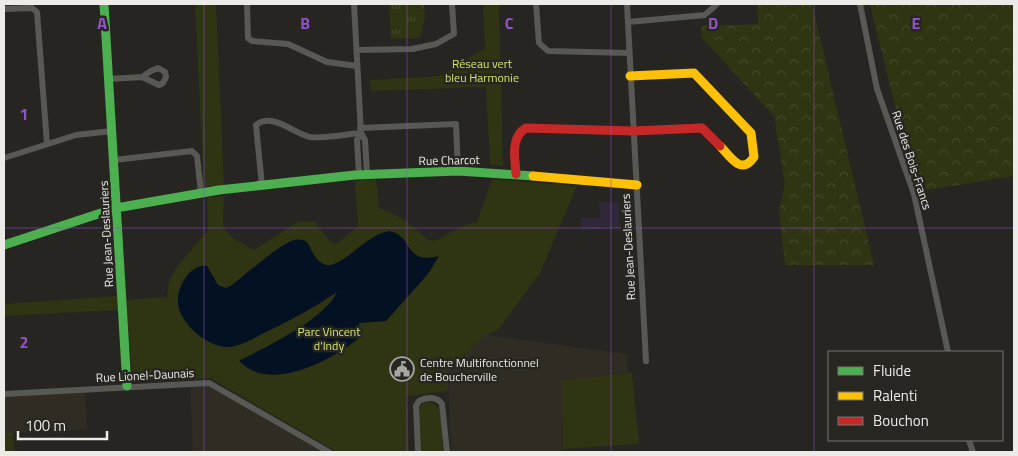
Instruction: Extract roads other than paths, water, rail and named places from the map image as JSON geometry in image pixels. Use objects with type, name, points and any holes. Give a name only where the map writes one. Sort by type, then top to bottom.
[{"type":"street","name":"Rue Jean-Deslauriers","points":[[104,4],[127,386]]},
{"type":"street","points":[[247,4],[248,38],[252,41],[288,44],[327,62],[357,66]]},
{"type":"street","points":[[354,4],[360,130],[364,140],[363,175]]},
{"type":"street","points":[[356,50],[412,49],[436,44],[454,34],[452,4]]},
{"type":"street","points":[[536,4],[539,43],[548,51],[629,53]]},
{"type":"street","name":"Rue Jean-Deslauriers","points":[[627,4],[646,361]]},
{"type":"street","points":[[628,22],[705,15],[717,4]]},
{"type":"street","name":"Rue des Bois-Francs","points":[[860,4],[877,89],[914,194],[948,351]]},
{"type":"street","points":[[4,9],[32,8],[37,12],[48,144]]},
{"type":"street","points":[[516,174],[516,136],[522,129],[526,128],[633,131],[702,128],[737,164],[743,166],[749,164],[754,157],[751,133],[694,73],[630,76]]},
{"type":"street","points":[[109,80],[142,78]]},
{"type":"street","points":[[262,186],[256,125],[268,120],[311,138],[360,130],[456,124],[458,171]]},
{"type":"street","points":[[4,158],[76,135],[112,131]]},
{"type":"street","points":[[114,160],[192,151],[197,156],[201,193]]},
{"type":"street","name":"Rue Charcot","points":[[4,245],[116,208],[201,193],[363,175],[458,171],[516,174],[637,185]]},
{"type":"street","name":"Rue Lionel-Daunais","points":[[4,394],[209,383],[329,452]]},
{"type":"street","points":[[418,452],[416,406],[419,401],[428,398],[436,399],[442,405],[446,452]]},
{"type":"water","points":[[389,231],[402,238],[414,253],[420,256],[428,258],[439,256],[428,274],[386,321],[359,323],[359,338],[349,346],[312,366],[299,371],[272,375],[253,371],[239,361],[308,322],[330,302],[337,292],[283,324],[247,342],[229,347],[215,345],[202,338],[188,325],[181,313],[178,304],[180,288],[186,276],[201,266],[207,266],[218,285],[226,288],[287,243],[294,240],[306,241],[317,259],[329,265],[344,259],[381,233]]},
{"type":"place","name":"Centre Multifonctionnel de Boucherville","points":[[402,369]]},
{"type":"park label","name":"Réseau vert bleu Harmonie","points":[[482,70]]},
{"type":"park label","name":"Parc Vincent d'Indy","points":[[329,338]]}]
